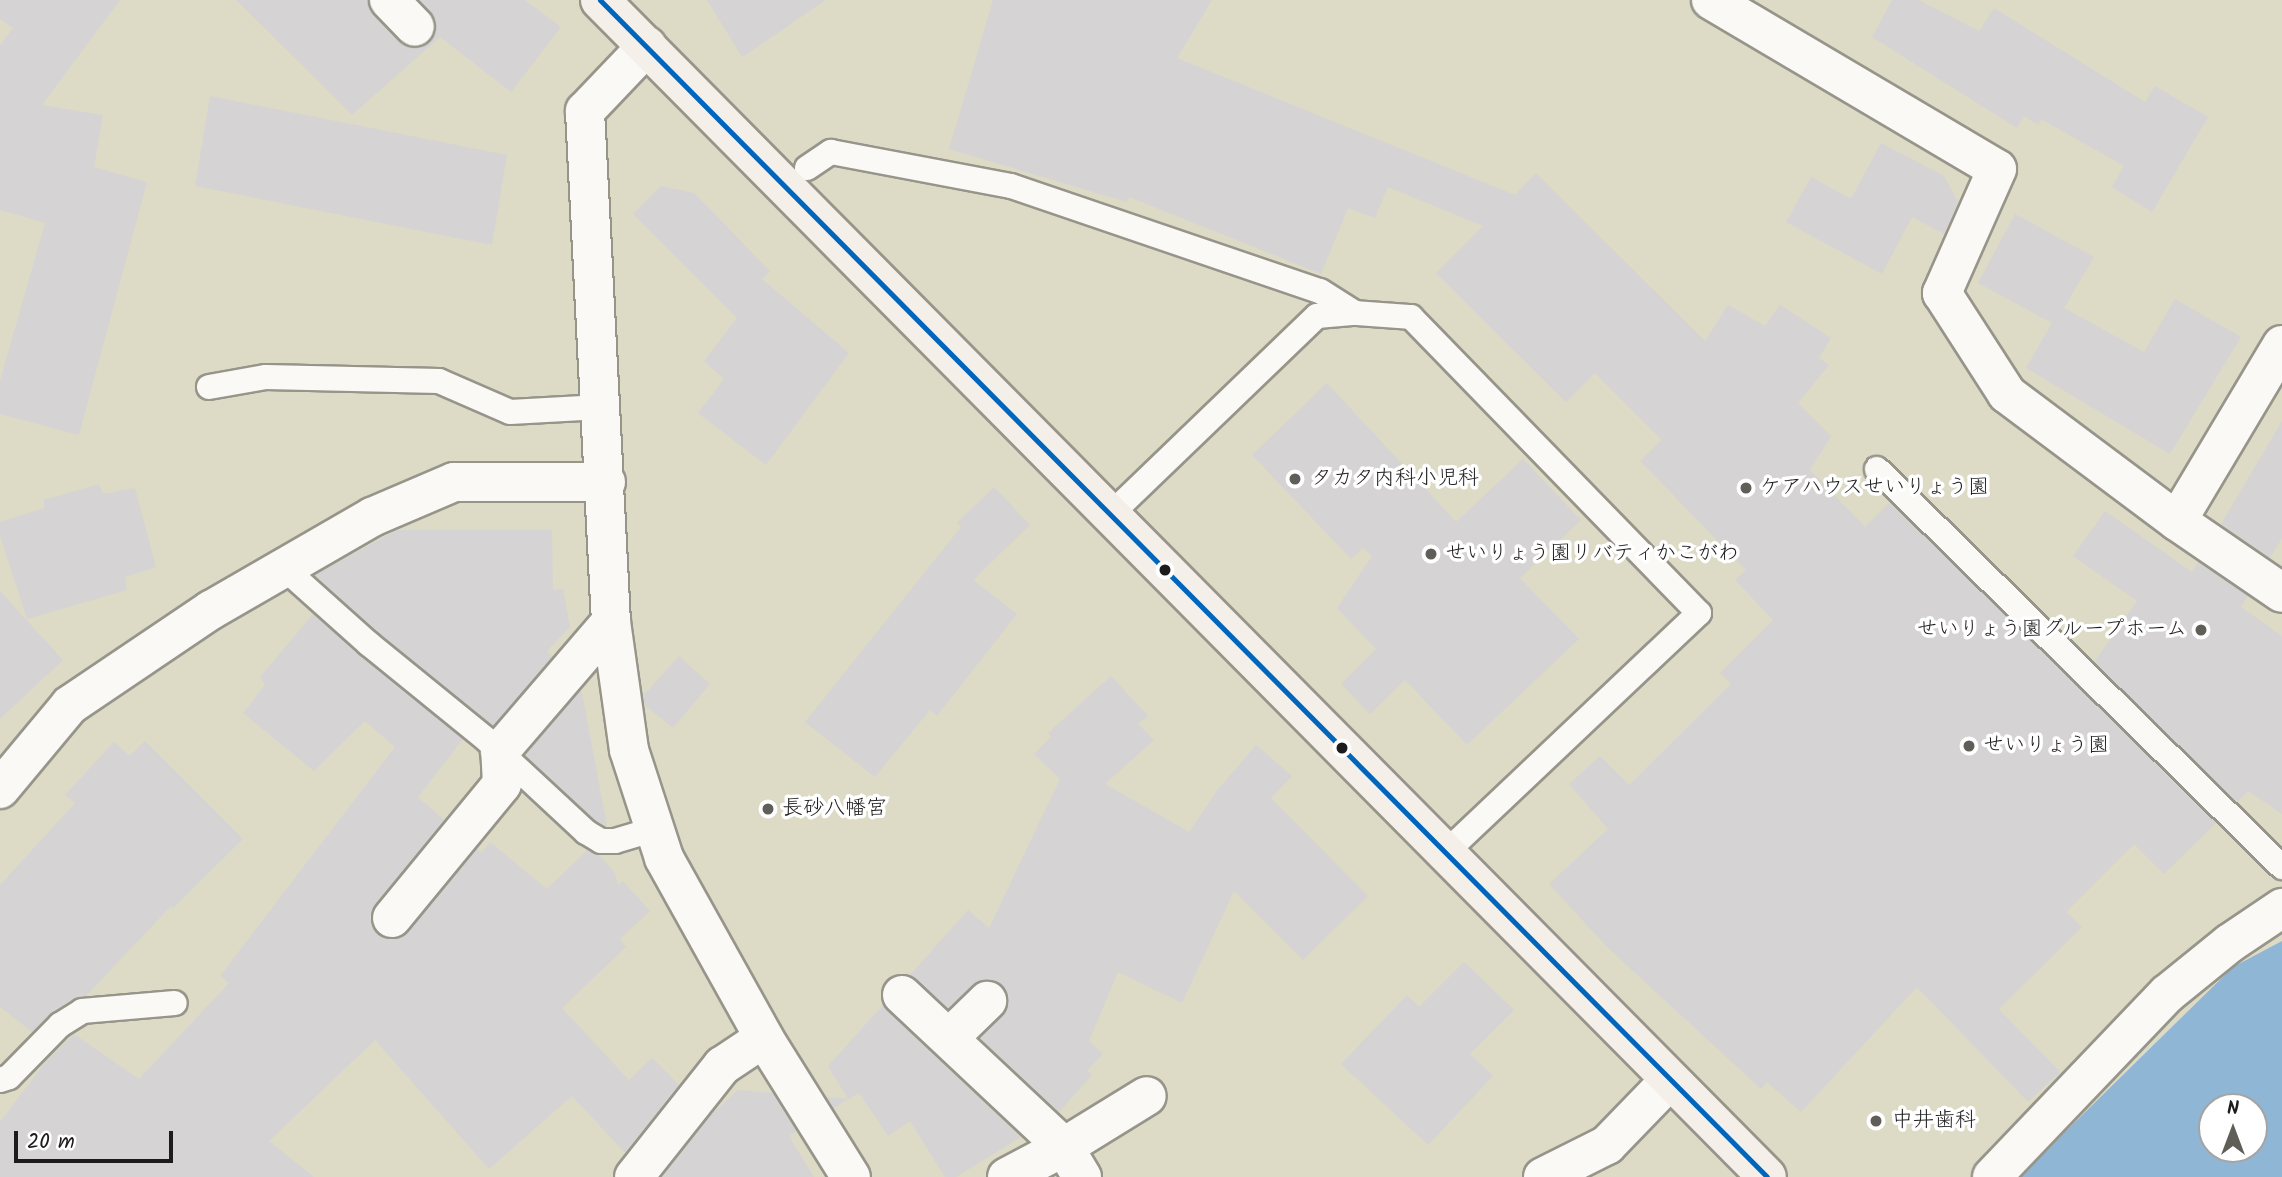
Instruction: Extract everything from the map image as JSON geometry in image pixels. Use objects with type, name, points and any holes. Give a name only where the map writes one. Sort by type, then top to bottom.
[{"type":"street","points":[[600,0],[1767,1177]]},
{"type":"street","points":[[1711,0],[1997,169],[1942,293],[2007,394],[2177,521],[2282,593]]},
{"type":"street","points":[[647,46],[585,111],[606,482],[611,622],[629,750],[664,858],[764,1038],[850,1177]]},
{"type":"street","points":[[2177,521],[2282,345]]},
{"type":"street","points":[[0,789],[71,705],[211,610],[372,517],[454,482],[606,482]]},
{"type":"street","points":[[391,918],[502,784],[500,751],[611,622]]},
{"type":"street","points":[[1992,1177],[2167,994],[2230,943],[2282,908]]},
{"type":"street","points":[[902,995],[950,1037],[1073,1162]]},
{"type":"street","points":[[950,1037],[987,1001]]},
{"type":"street","points":[[634,1177],[722,1066],[764,1038]]},
{"type":"street","points":[[1543,1177],[1607,1145],[1669,1081]]},
{"type":"street","points":[[1007,1177],[1073,1162],[1147,1096]]},
{"type":"lane","points":[[807,168],[831,152],[1011,186],[1320,291],[1355,313]]},
{"type":"lane","points":[[1110,515],[1317,316],[1355,313],[1411,317],[1699,613],[1445,853]]},
{"type":"lane","points":[[209,387],[266,377],[439,381],[510,412],[601,407]]},
{"type":"lane","points":[[1877,469],[2282,866]]},
{"type":"lane","points":[[284,568],[369,644],[500,751],[542,793],[601,841],[615,841],[655,829]]},
{"type":"lane","points":[[0,1080],[9,1077],[60,1025],[82,1010],[175,1003]]},
{"type":"water","points":[[2282,941],[2282,1177],[2019,1177],[2233,967]]},
{"type":"building","points":[[0,0],[120,0],[42,105],[103,115],[94,167],[147,182],[79,435],[0,414],[0,381],[45,223],[0,210],[0,45],[13,28],[0,19]]},
{"type":"building","points":[[236,0],[368,0],[373,15],[399,42],[410,48],[420,48],[430,43],[436,32],[436,21],[419,0],[525,0],[561,27],[511,92],[440,37],[352,115]]},
{"type":"building","points":[[707,0],[826,0],[742,57]]},
{"type":"building","points":[[993,0],[1212,0],[1177,58],[1515,195],[1536,173],[1705,341],[1728,305],[1765,326],[1780,305],[1831,338],[1819,358],[1829,365],[1798,403],[1831,436],[1810,470],[1865,527],[1890,502],[2216,823],[2164,874],[2134,844],[2066,912],[2082,927],[1999,1009],[2060,1072],[2028,1102],[1917,987],[1801,1112],[1767,1082],[1761,1089],[1607,947],[1549,884],[1608,829],[1569,784],[1600,756],[1629,785],[1731,684],[1720,673],[1773,620],[1735,580],[1746,570],[1640,461],[1662,440],[1595,373],[1566,402],[1436,273],[1483,226],[1388,187],[1375,218],[1348,208],[1321,274],[1129,197],[1127,202],[949,149]]},
{"type":"building","points":[[1892,0],[1919,0],[1979,31],[1994,8],[2145,102],[2155,86],[2208,117],[2152,212],[2112,187],[2124,166],[2041,119],[2038,125],[2024,116],[2017,128],[1872,37]]},
{"type":"building","points":[[210,96],[507,155],[492,245],[195,186]]},
{"type":"building","points":[[1881,143],[1944,176],[1958,202],[1944,234],[1912,217],[1882,274],[1786,222],[1811,177],[1851,199]]},
{"type":"building","points":[[661,186],[694,193],[770,271],[762,279],[849,353],[766,465],[698,413],[724,379],[704,361],[737,318],[633,214]]},
{"type":"building","points":[[2015,214],[2094,257],[2064,308],[2144,352],[2175,299],[2241,337],[2170,454],[2026,368],[2052,323],[1978,283]]},
{"type":"building","name":"せいりょう園リバティかこがわ","points":[[1327,383],[1456,522],[1523,459],[1581,520],[1520,578],[1579,639],[1467,745],[1405,680],[1370,714],[1341,684],[1376,649],[1337,608],[1372,556],[1363,548],[1351,559],[1252,455]]},
{"type":"building","points":[[2282,421],[2282,538],[2270,558],[2221,524]]},
{"type":"building","points":[[99,484],[103,494],[135,488],[156,567],[125,577],[127,590],[27,619],[0,536],[0,522],[44,508],[44,500]]},
{"type":"building","points":[[994,487],[1030,525],[973,580],[1017,614],[937,716],[930,710],[875,777],[805,722],[961,527],[957,523]]},
{"type":"building","name":"せいりょう園グループホーム","points":[[2105,511],[2192,572],[2198,562],[2248,596],[2241,607],[2282,636],[2282,814],[2248,791],[2237,802],[2094,662],[2137,601],[2073,556]]},
{"type":"building","points":[[397,530],[552,530],[553,590],[563,589],[570,627],[547,651],[552,657],[493,726],[379,633],[315,575]]},
{"type":"building","points":[[0,591],[63,660],[0,719]]},
{"type":"building","points":[[313,614],[463,739],[418,797],[444,820],[375,905],[370,915],[371,925],[378,934],[389,940],[400,938],[408,932],[477,849],[482,853],[490,842],[547,889],[587,850],[600,856],[615,873],[618,885],[623,881],[650,911],[620,939],[626,947],[562,1008],[629,1080],[652,1058],[679,1085],[625,1153],[572,1096],[489,1169],[375,1040],[269,1141],[314,1177],[0,1177],[0,1122],[47,1060],[74,1034],[139,1079],[229,983],[220,976],[395,747],[365,721],[314,771],[243,713],[265,685],[260,677]]},
{"type":"building","points":[[679,656],[710,684],[673,728],[645,705],[643,696]]},
{"type":"building","points":[[1111,676],[1148,716],[1138,724],[1154,740],[1105,784],[1189,832],[1216,792],[1256,745],[1292,776],[1271,798],[1368,896],[1303,960],[1234,891],[1182,1003],[1118,972],[1089,1041],[1103,1054],[1087,1071],[1092,1075],[1059,1112],[980,1038],[1008,1008],[1008,996],[1002,985],[992,980],[981,980],[948,1008],[910,975],[968,910],[989,928],[1060,779],[1034,754],[1051,737],[1048,733]]},
{"type":"building","points":[[580,691],[607,826],[595,820],[525,755]]},
{"type":"building","points":[[145,741],[243,839],[173,908],[171,906],[86,996],[74,998],[52,1012],[32,1032],[0,1007],[0,885],[75,803],[65,795],[114,742],[130,756]]},
{"type":"building","points":[[1464,962],[1514,1010],[1470,1054],[1493,1076],[1428,1145],[1341,1064],[1407,995],[1419,1007]]},
{"type":"building","points":[[883,1005],[1021,1137],[956,1177],[945,1177],[910,1121],[888,1136],[859,1093],[834,1108],[827,1097],[848,1099],[828,1066]]},
{"type":"building","points":[[738,1090],[773,1093],[797,1131],[789,1136],[814,1177],[662,1177],[710,1116]]},
{"type":"transit line","points":[[600,0],[1767,1177]]},
{"type":"place","name":"タカタ内科小児科","points":[[1295,479]]},
{"type":"place","name":"ケアハウスせいりょう園","points":[[1746,488]]},
{"type":"place","name":"せいりょう園リバティかこがわ","points":[[1431,554]]},
{"type":"place","name":"せいりょう園グループホーム","points":[[2201,630]]},
{"type":"place","name":"せいりょう園","points":[[1969,746]]},
{"type":"place","name":"長砂八幡宮","points":[[768,809]]},
{"type":"place","name":"中井歯科","points":[[1876,1121]]}]
